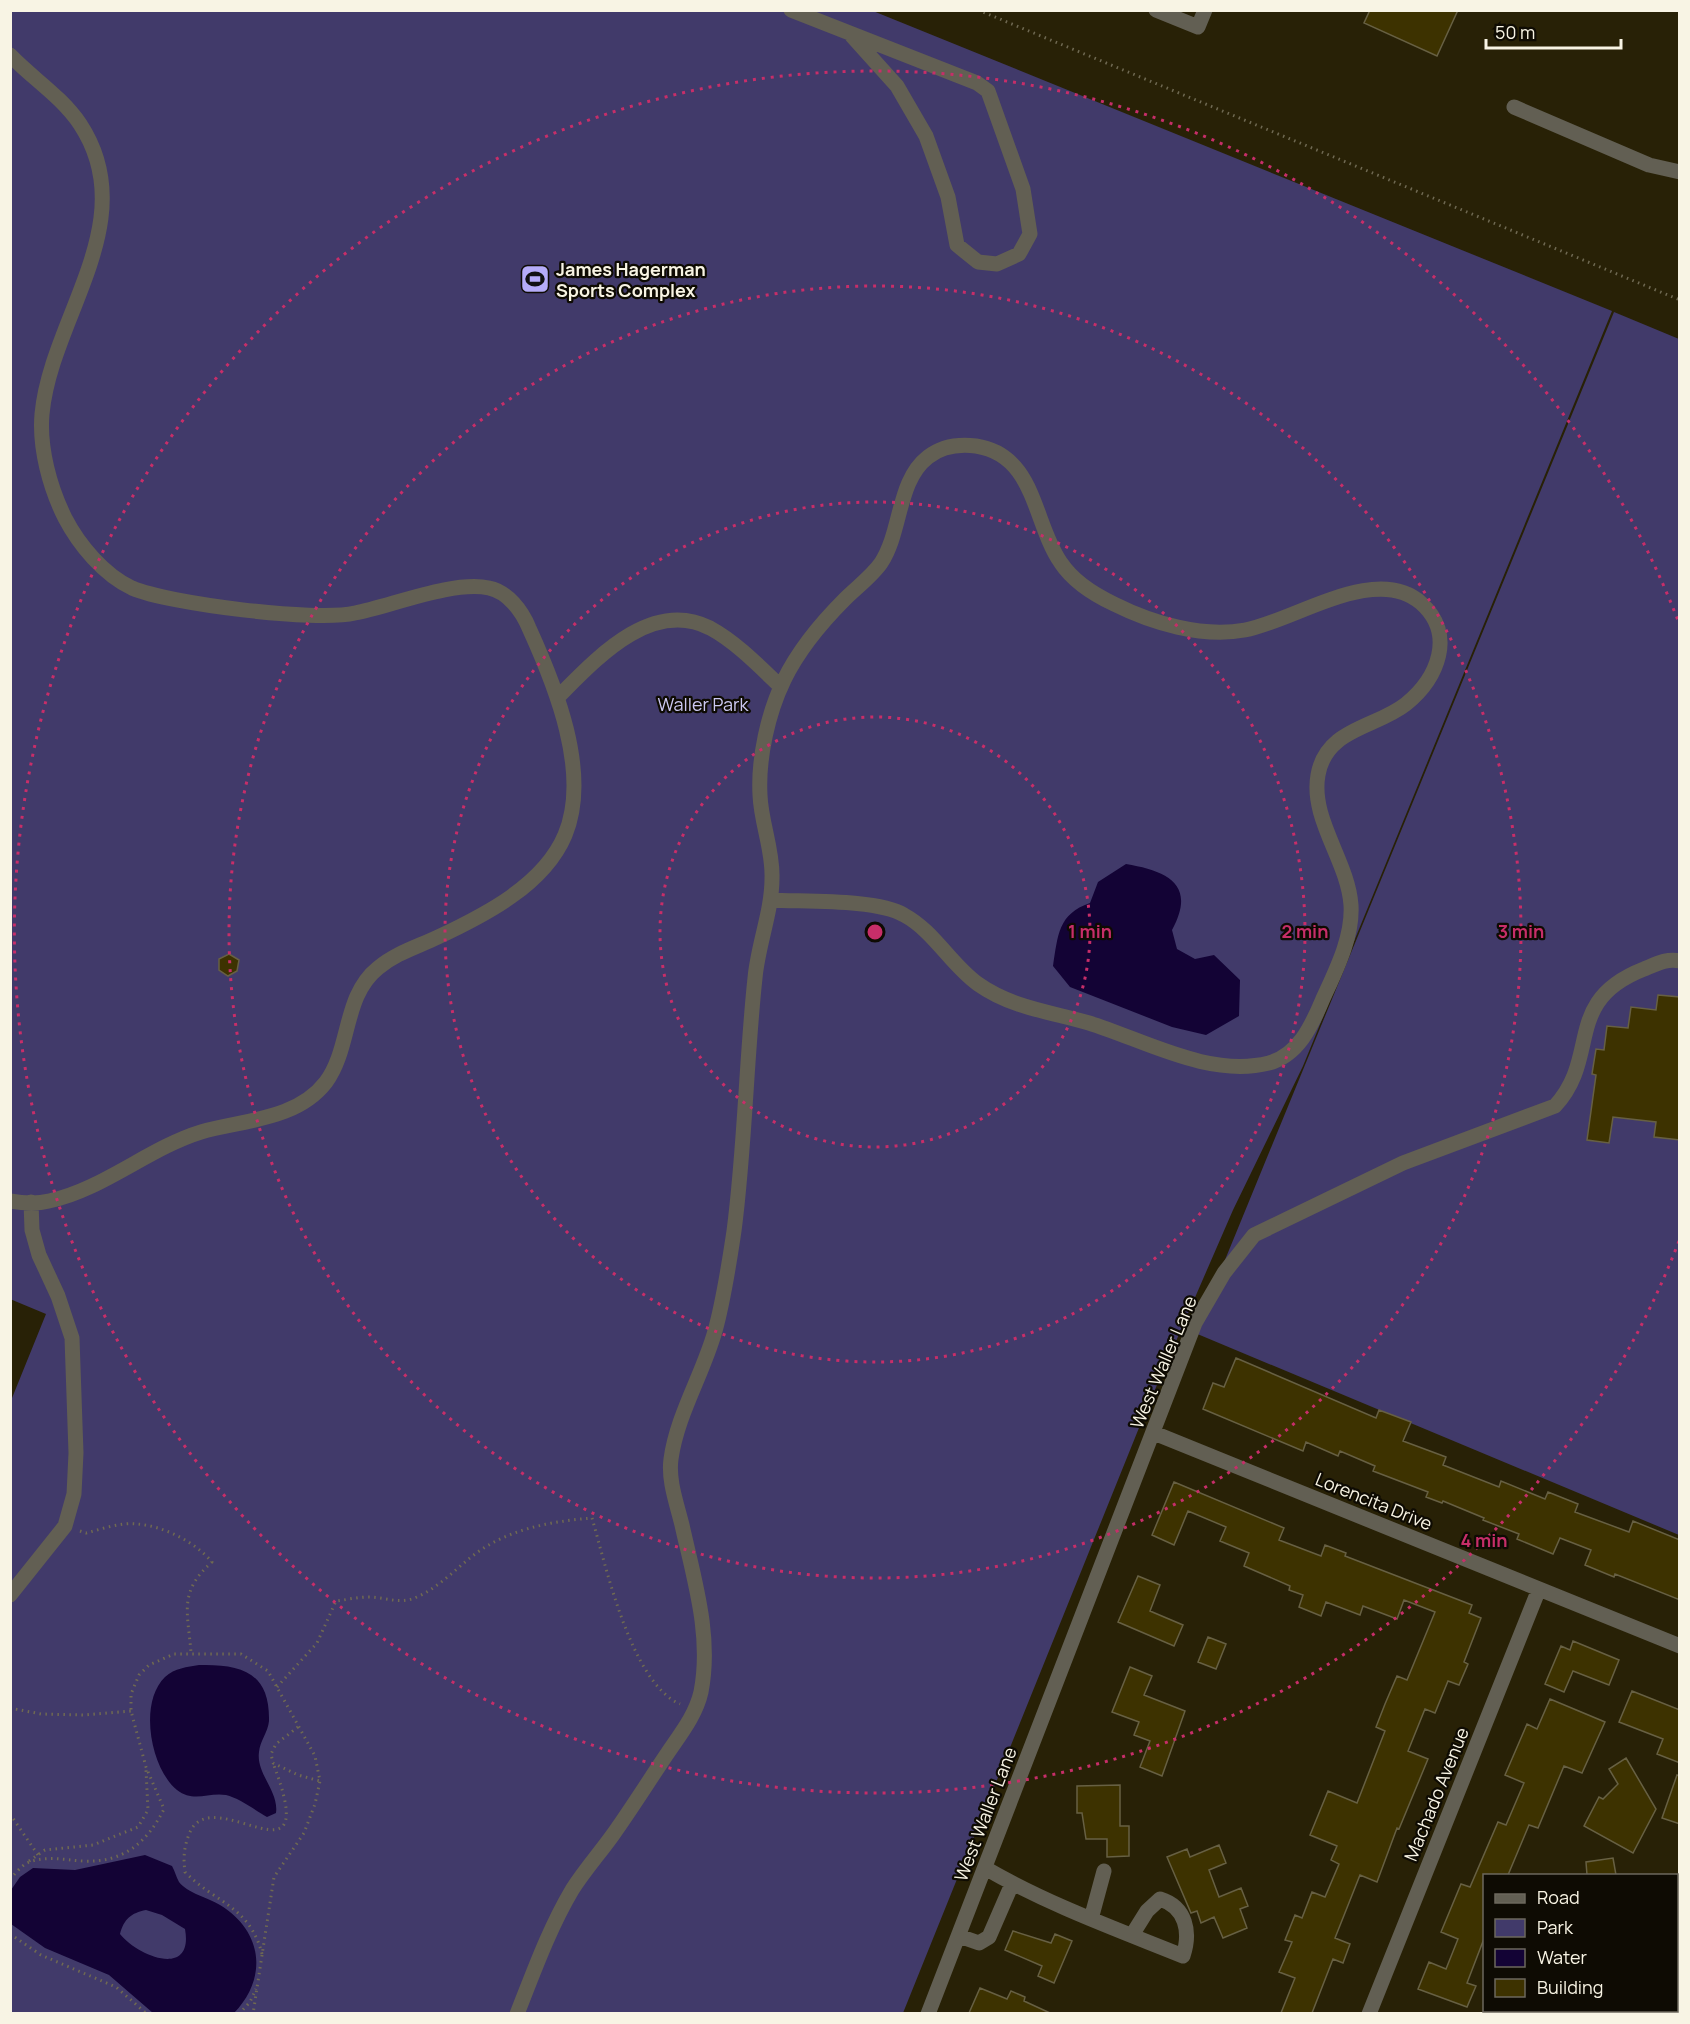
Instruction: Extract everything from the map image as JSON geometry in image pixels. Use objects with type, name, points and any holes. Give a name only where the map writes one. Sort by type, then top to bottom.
[{"type":"street","points":[[791,10],[852,36],[977,83],[987,91],[1023,189],[1030,234],[1019,254],[997,264],[978,262],[957,245],[948,197],[926,136],[897,86],[852,36]]},
{"type":"street","points":[[1156,10],[1197,27],[1204,10]]},
{"type":"street","points":[[10,55],[62,101],[82,127],[100,173],[101,225],[97,244],[48,385],[42,415],[47,465],[52,488],[81,545],[103,568],[131,588],[187,601],[319,616],[349,615],[430,592],[488,587],[505,596],[520,611],[562,707],[574,775],[573,808],[565,835],[550,861],[532,880],[479,916],[394,956],[371,973],[359,992],[336,1063],[324,1084],[289,1110],[197,1133],[87,1187],[50,1201],[10,1201]]},
{"type":"street","points":[[1514,107],[1649,165],[1680,172]]},
{"type":"street","points":[[517,2013],[550,1931],[577,1882],[609,1841],[696,1710],[702,1686],[705,1656],[702,1616],[669,1472],[677,1433],[715,1334],[727,1271],[743,1145],[747,1050],[758,948],[771,900],[770,845],[760,796],[770,717],[781,687],[817,628],[880,565],[899,523],[909,482],[919,465],[933,452],[949,446],[973,445],[992,451],[1011,463],[1027,481],[1058,561],[1082,584],[1119,607],[1156,622],[1189,629],[1236,632],[1272,623],[1331,600],[1380,588],[1407,594],[1424,605],[1439,626],[1442,648],[1420,691],[1390,715],[1346,734],[1331,746],[1322,760],[1316,782],[1319,800],[1348,890],[1352,913],[1341,958],[1312,1024],[1297,1046],[1284,1056],[1267,1063],[1243,1065],[1193,1059],[1167,1053],[1107,1029],[1008,1001],[987,991],[966,975],[928,935],[900,911],[829,903],[771,900]]},
{"type":"street","points":[[558,697],[615,645],[645,626],[666,620],[686,620],[710,628],[781,687]]},
{"type":"street","name":"West Waller Lane","points":[[928,2013],[1195,1323],[1224,1273],[1254,1235],[1403,1163],[1555,1106],[1566,1094],[1579,1064],[1586,1023],[1599,998],[1632,974],[1671,959],[1680,961]]},
{"type":"street","points":[[10,1595],[65,1526],[74,1494],[76,1453],[72,1338],[58,1296],[39,1255],[32,1230],[31,1202]]},
{"type":"street","name":"Lorencita Drive","points":[[1154,1433],[1680,1646]]},
{"type":"street","name":"Machado Avenue","points":[[1369,2013],[1539,1589]]},
{"type":"street","points":[[985,1868],[1012,1884],[1132,1935]]},
{"type":"street","points":[[1091,1919],[1104,1871]]},
{"type":"street","points":[[959,1936],[979,1943],[989,1937],[1012,1884]]},
{"type":"path","points":[[978,10],[1680,300]]},
{"type":"path","points":[[277,1687],[317,1643],[336,1601],[368,1597],[400,1602],[417,1597],[450,1575],[486,1546],[511,1534],[561,1521],[592,1518],[621,1616],[643,1667],[676,1703],[696,1710]]},
{"type":"path","points":[[65,1526],[86,1533],[136,1523],[170,1533],[204,1552],[212,1562],[192,1581],[187,1599],[191,1653]]},
{"type":"path","points":[[25,1863],[46,1857],[85,1862],[108,1858],[142,1844],[164,1809],[146,1767],[131,1712],[131,1694],[139,1675],[149,1665],[174,1654],[242,1654],[268,1671],[315,1756],[320,1780],[315,1804],[304,1833],[274,1876],[253,2013]]},
{"type":"path","points":[[10,1708],[41,1714],[84,1715],[115,1711],[131,1712]]},
{"type":"path","points":[[262,1958],[258,1938],[239,1911],[195,1882],[185,1872],[183,1849],[193,1825],[202,1817],[214,1817],[274,1830],[283,1826],[288,1818],[286,1795],[271,1754],[276,1744],[298,1727]]},
{"type":"path","points":[[273,1763],[298,1775],[320,1780]]},
{"type":"path","points":[[10,1879],[25,1863],[45,1850],[93,1845],[138,1827],[148,1810],[146,1767]]},
{"type":"path","points":[[10,1814],[38,1855]]},
{"type":"path","points":[[11,1935],[41,1955],[116,1987],[147,2013]]},
{"type":"path","points":[[239,2013],[249,2002],[258,1985]]},
{"type":"green space","name":"Waller Park","points":[[11,11],[873,11],[1612,311],[1303,1066],[1233,1210],[1147,1408],[903,2013],[11,2013],[10,1403],[46,1314],[10,1299]]},
{"type":"green space","points":[[1614,312],[1679,339],[1679,1535],[1195,1333]]},
{"type":"water","points":[[1126,864],[1154,871],[1174,882],[1181,901],[1179,914],[1172,930],[1177,949],[1195,959],[1214,955],[1240,980],[1239,1016],[1206,1035],[1172,1027],[1070,987],[1053,966],[1058,935],[1071,913],[1090,903],[1098,882]]},
{"type":"water","points":[[199,1665],[228,1666],[240,1669],[258,1681],[264,1691],[268,1704],[269,1721],[260,1748],[259,1760],[274,1797],[276,1813],[267,1817],[242,1801],[226,1795],[195,1797],[183,1794],[168,1780],[160,1767],[151,1735],[150,1719],[157,1688],[165,1677],[173,1672]]},
{"type":"water","points":[[145,1855],[172,1866],[183,1886],[220,1905],[234,1916],[245,1928],[252,1941],[256,1956],[256,1970],[245,1999],[234,2013],[153,2013],[109,1975],[45,1948],[11,1924],[11,1890],[20,1877],[33,1868],[75,1870]],"holes":[[[146,1910],[162,1915],[185,1929],[185,1944],[181,1954],[173,1958],[150,1955],[139,1950],[120,1934],[126,1921],[136,1913]]]},
{"type":"building","points":[[1370,10],[1458,10],[1437,56],[1364,23]]},
{"type":"building","points":[[229,954],[239,960],[237,971],[228,976],[219,970],[219,959]]},
{"type":"building","points":[[1658,995],[1680,997],[1680,1140],[1654,1137],[1656,1122],[1613,1117],[1609,1143],[1587,1140],[1596,1075],[1592,1074],[1596,1049],[1604,1050],[1607,1026],[1628,1028],[1631,1007],[1656,1010]]},
{"type":"building","points":[[1236,1358],[1376,1418],[1379,1410],[1411,1422],[1403,1441],[1446,1457],[1443,1465],[1499,1487],[1501,1481],[1545,1499],[1548,1492],[1578,1504],[1575,1512],[1629,1532],[1633,1521],[1680,1540],[1680,1600],[1615,1574],[1614,1577],[1585,1565],[1591,1550],[1560,1538],[1553,1554],[1517,1539],[1519,1534],[1483,1520],[1484,1518],[1443,1501],[1442,1503],[1426,1497],[1428,1492],[1373,1471],[1375,1466],[1340,1451],[1338,1456],[1306,1442],[1303,1451],[1203,1409],[1213,1383],[1224,1387]]},
{"type":"building","points":[[1174,1482],[1284,1528],[1279,1540],[1321,1556],[1325,1545],[1346,1553],[1345,1556],[1472,1605],[1469,1613],[1481,1618],[1464,1662],[1468,1664],[1459,1685],[1448,1681],[1435,1713],[1425,1709],[1408,1751],[1428,1759],[1399,1829],[1397,1828],[1377,1882],[1360,1875],[1335,1938],[1350,1944],[1343,1963],[1333,1959],[1312,2013],[1281,2013],[1295,1978],[1279,1972],[1292,1942],[1285,1940],[1295,1915],[1302,1918],[1312,1892],[1325,1897],[1339,1864],[1331,1860],[1337,1846],[1310,1835],[1328,1791],[1357,1803],[1385,1731],[1376,1727],[1385,1704],[1397,1676],[1407,1680],[1435,1612],[1404,1600],[1397,1619],[1363,1606],[1360,1615],[1326,1602],[1321,1616],[1299,1607],[1303,1595],[1289,1590],[1290,1586],[1244,1566],[1249,1553],[1220,1541],[1226,1527],[1188,1511],[1174,1545],[1152,1535]]},
{"type":"building","points":[[1138,1576],[1160,1585],[1150,1611],[1183,1625],[1174,1646],[1118,1622]]},
{"type":"building","points":[[1208,1637],[1226,1644],[1216,1669],[1198,1662]]},
{"type":"building","points":[[1573,1641],[1619,1660],[1609,1685],[1573,1671],[1564,1692],[1545,1684],[1561,1646],[1570,1650]]},
{"type":"building","points":[[1130,1667],[1152,1676],[1144,1695],[1185,1711],[1162,1776],[1140,1767],[1150,1741],[1134,1735],[1139,1722],[1112,1712]]},
{"type":"building","points":[[1632,1691],[1680,1710],[1680,1763],[1657,1754],[1663,1739],[1619,1722]]},
{"type":"building","points":[[1550,1699],[1605,1722],[1582,1773],[1564,1766],[1538,1828],[1529,1825],[1508,1874],[1483,1874],[1483,1941],[1467,1983],[1476,1986],[1467,2007],[1418,1989],[1429,1962],[1446,1969],[1458,1939],[1441,1932],[1461,1884],[1470,1887],[1498,1822],[1506,1825],[1524,1783],[1505,1775],[1527,1724],[1537,1729]]},
{"type":"building","points":[[1626,1758],[1656,1809],[1633,1853],[1584,1826],[1599,1797],[1603,1799],[1618,1784],[1609,1769]]},
{"type":"building","points":[[1677,1775],[1680,1776],[1680,1824],[1662,1818]]},
{"type":"building","points":[[1120,1785],[1120,1826],[1129,1826],[1129,1856],[1107,1857],[1107,1839],[1086,1839],[1082,1813],[1077,1813],[1077,1786]]},
{"type":"building","points":[[1219,1845],[1226,1863],[1209,1870],[1219,1897],[1241,1888],[1248,1906],[1240,1909],[1247,1928],[1223,1938],[1214,1917],[1201,1923],[1197,1911],[1191,1913],[1167,1857],[1187,1849],[1190,1857]]},
{"type":"building","points":[[1613,1858],[1616,1874],[1587,1874],[1586,1862]]},
{"type":"building","points":[[1013,1931],[1051,1943],[1055,1934],[1072,1941],[1054,1983],[1038,1976],[1042,1966],[1005,1950]]},
{"type":"building","points":[[980,1988],[1007,1999],[1011,1991],[1025,1997],[1024,2001],[1050,2013],[969,2013]]},
{"type":"place","name":"James Hagerman Sports Complex","points":[[535,279]]}]
